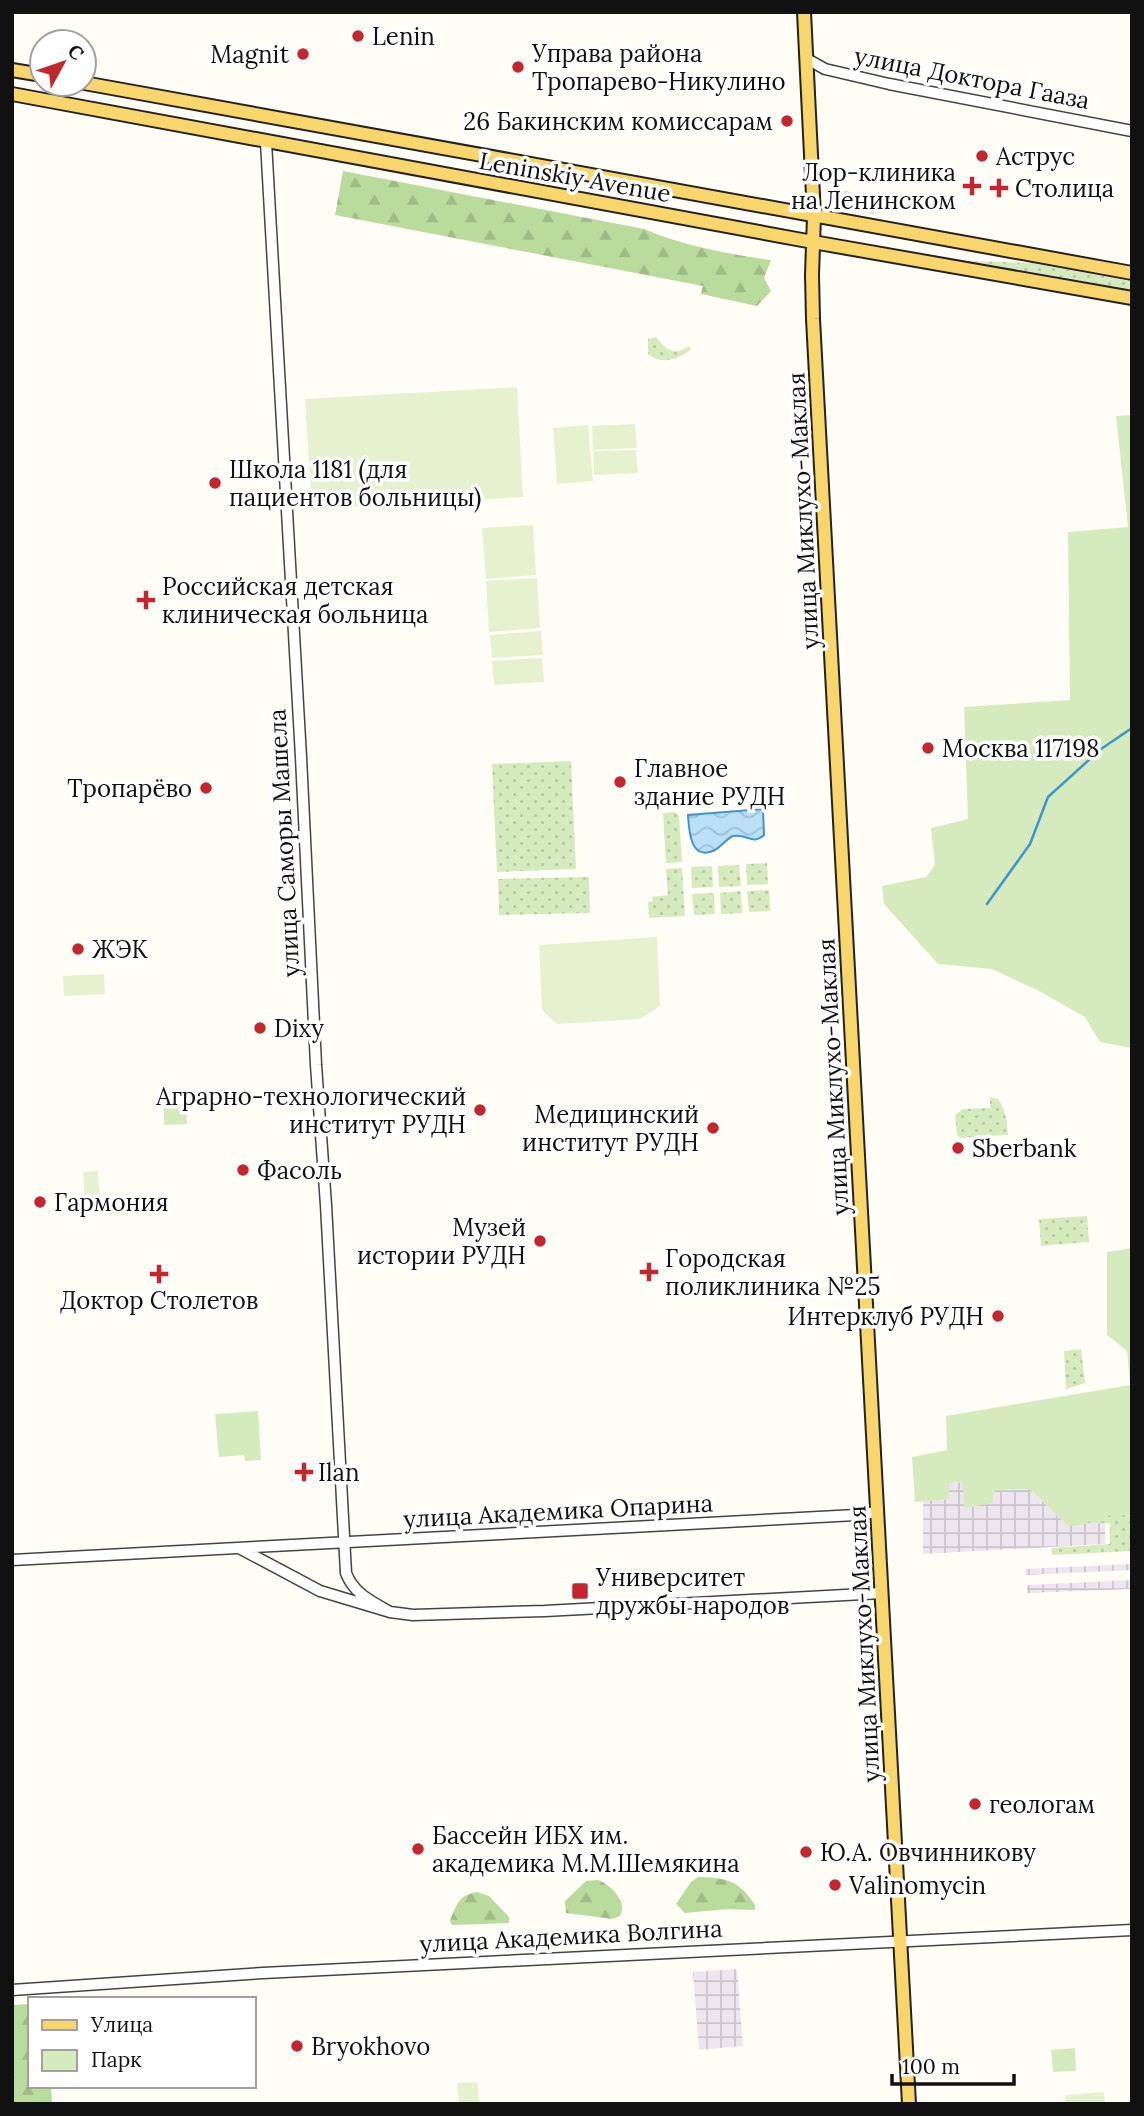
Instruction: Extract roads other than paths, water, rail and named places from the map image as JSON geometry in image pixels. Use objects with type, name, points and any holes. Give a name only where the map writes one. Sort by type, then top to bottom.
[{"type":"main road","name":"улица Миклухо-Маклая","points":[[804,12],[814,216],[813,319],[909,2104]]},
{"type":"main road","name":"Leninskiy Avenue","points":[[98,86],[1132,273]]},
{"type":"main road","name":"Leninskiy Avenue","points":[[12,94],[1132,298]]},
{"type":"street","name":"улица Доктора Гааза","points":[[807,59],[825,69],[889,85],[1132,131]]},
{"type":"street","name":"улица Саморы Машела","points":[[266,142],[346,1573],[350,1584],[367,1599],[390,1612]]},
{"type":"street","name":"улица Академика Опарина","points":[[12,1560],[877,1512]]},
{"type":"street","points":[[241,1548],[320,1591],[390,1612],[413,1615],[545,1611],[882,1592]]},
{"type":"street","name":"улица Академика Волгина","points":[[12,1990],[259,1973],[1132,1930]]},
{"type":"water","points":[[763,809],[764,835],[760,838],[733,836],[707,853],[700,852],[692,843],[688,815]]},
{"type":"waterway","points":[[987,904],[1030,844],[1048,797],[1101,749],[1132,728]]},
{"type":"place","name":"Lenin","points":[[358,36]]},
{"type":"place","name":"Magnit","points":[[303,54]]},
{"type":"place","name":"Управа района Тропарево-Никулино","points":[[518,67]]},
{"type":"place","name":"26 Бакинским комиссарам","points":[[787,121]]},
{"type":"place","name":"Аструс","points":[[982,156]]},
{"type":"place","name":"Лор-клиника на Ленинском","points":[[972,186]]},
{"type":"place","name":"Столица","points":[[999,188]]},
{"type":"place","name":"Школа 1181 (для пациентов больницы)","points":[[215,483]]},
{"type":"place","name":"Российская детская клиническая больница","points":[[146,600]]},
{"type":"place","name":"Москва 117198","points":[[928,748]]},
{"type":"place","name":"Главное здание РУДН","points":[[620,782]]},
{"type":"place","name":"Тропарёво","points":[[206,788]]},
{"type":"place","name":"ЖЭК","points":[[78,949]]},
{"type":"place","name":"Dixy","points":[[260,1028]]},
{"type":"place","name":"Аграрно-технологический институт РУДН","points":[[480,1110]]},
{"type":"place","name":"Медицинский институт РУДН","points":[[713,1128]]},
{"type":"place","name":"Sberbank","points":[[958,1148]]},
{"type":"place","name":"Фасоль","points":[[243,1170]]},
{"type":"place","name":"Гармония","points":[[40,1202]]},
{"type":"place","name":"Музей истории РУДН","points":[[540,1241]]},
{"type":"place","name":"Городская поликлиника №25","points":[[649,1272]]},
{"type":"place","name":"Доктор Столетов","points":[[159,1274]]},
{"type":"place","name":"Интерклуб РУДН","points":[[998,1316]]},
{"type":"place","name":"Ilan","points":[[304,1472]]},
{"type":"place","name":"Университет дружбы народов","points":[[580,1591]]},
{"type":"place","name":"геологам","points":[[975,1804]]},
{"type":"place","name":"Бассейн ИБХ им. академика М.М.Шемякина","points":[[418,1849]]},
{"type":"place","name":"Ю.А. Овчинникову","points":[[806,1852]]},
{"type":"place","name":"Valinomycin","points":[[835,1885]]},
{"type":"place","name":"Bryokhovo","points":[[297,2046]]}]
